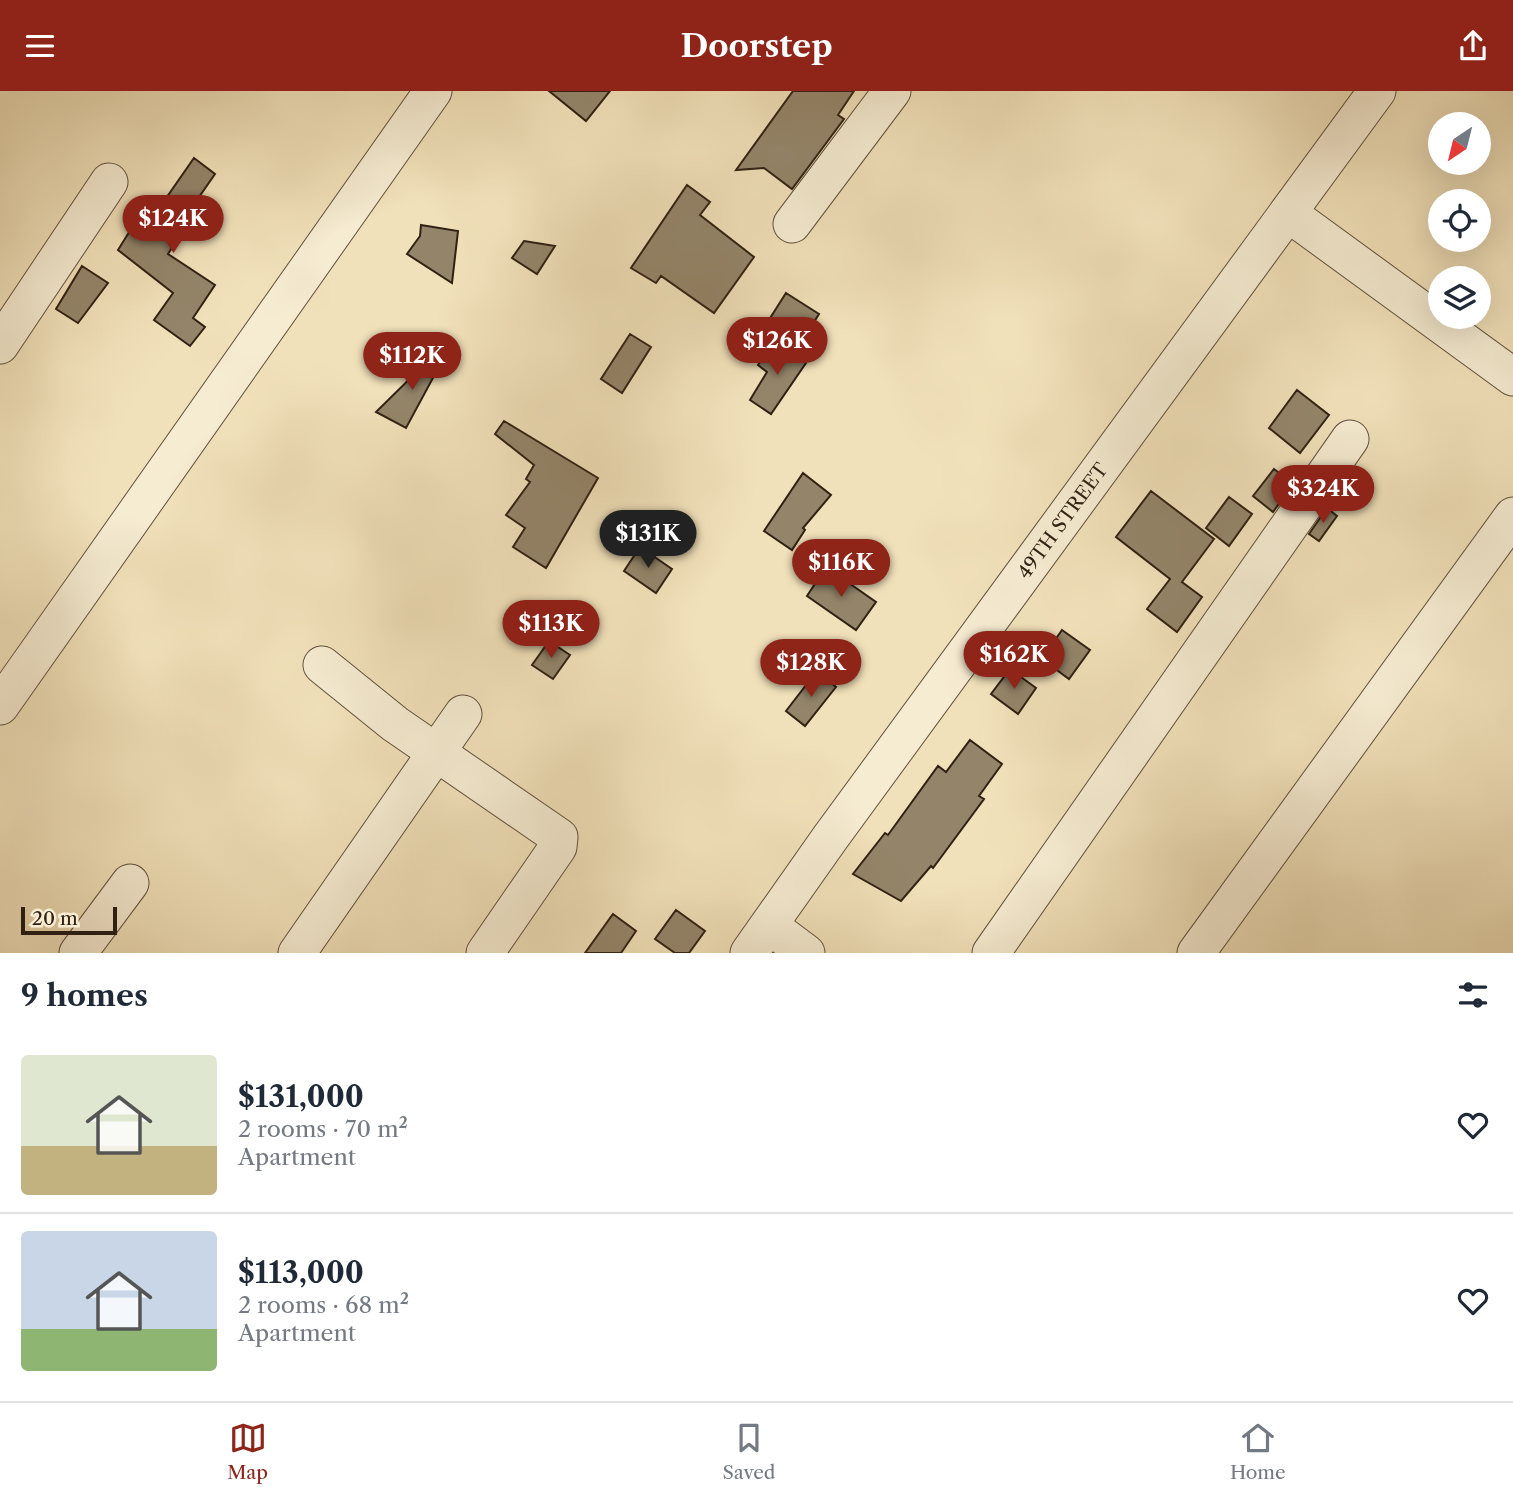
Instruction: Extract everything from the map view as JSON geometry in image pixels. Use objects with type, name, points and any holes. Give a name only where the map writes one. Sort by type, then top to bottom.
[{"type":"street","points":[[0,706],[433,91]]},
{"type":"street","points":[[792,224],[892,91]]},
{"type":"street","name":"49TH STREET","points":[[760,939],[830,838],[1377,91]]},
{"type":"street","points":[[0,345],[109,182]]},
{"type":"street","points":[[1288,213],[1513,377]]},
{"type":"street","points":[[992,953],[1350,439]]},
{"type":"street","points":[[1196,953],[1513,516]]},
{"type":"street","points":[[322,665],[395,725],[559,837],[558,847],[485,953]]},
{"type":"street","points":[[297,953],[463,715]]},
{"type":"street","points":[[78,953],[130,883]]},
{"type":"street","points":[[760,939],[806,953]]},
{"type":"building","points":[[549,91],[610,91],[586,121]]},
{"type":"building","points":[[793,91],[854,91],[838,115],[844,119],[792,189],[764,168],[736,170]]},
{"type":"building","points":[[194,158],[215,174],[179,226],[184,229],[168,254],[215,285],[193,318],[205,327],[190,346],[154,320],[173,293],[118,250],[136,221],[146,227]]},
{"type":"building","points":[[687,185],[710,202],[700,215],[754,257],[714,313],[661,276],[656,283],[631,268]]},
{"type":"building","points":[[421,225],[458,231],[452,283],[407,254],[420,236]]},
{"type":"building","points":[[524,241],[555,246],[537,274],[512,258]]},
{"type":"building","points":[[82,266],[108,283],[78,323],[56,309]]},
{"type":"building","points":[[786,293],[819,314],[800,344],[767,323]]},
{"type":"building","points":[[630,334],[651,347],[622,393],[601,379]]},
{"type":"building","points":[[775,341],[806,363],[771,414],[750,400],[767,372],[758,365]]},
{"type":"building","points":[[443,346],[448,350],[406,428],[376,412]]},
{"type":"building","points":[[1297,390],[1329,415],[1300,453],[1269,428]]},
{"type":"building","points":[[504,421],[598,478],[546,568],[513,547],[525,528],[506,515],[530,482],[526,479],[534,465],[495,434]]},
{"type":"building","points":[[1274,469],[1293,484],[1273,512],[1253,496]]},
{"type":"building","points":[[803,473],[831,495],[803,528],[805,530],[792,550],[764,531]]},
{"type":"building","points":[[1151,491],[1214,539],[1182,582],[1202,597],[1177,632],[1147,609],[1170,579],[1116,537]]},
{"type":"building","points":[[1229,497],[1252,514],[1229,546],[1206,528]]},
{"type":"building","points":[[1327,508],[1337,516],[1319,541],[1309,534]]},
{"type":"building","points":[[640,547],[672,569],[656,593],[624,571]]},
{"type":"building","points":[[826,567],[876,602],[856,630],[807,596]]},
{"type":"building","points":[[1062,630],[1090,650],[1069,679],[1042,659]]},
{"type":"building","points":[[549,641],[570,655],[553,679],[532,665]]},
{"type":"building","points":[[1010,669],[1036,688],[1018,714],[991,694]]},
{"type":"building","points":[[817,671],[836,687],[805,726],[786,711]]},
{"type":"building","points":[[970,740],[1002,764],[979,796],[984,799],[933,868],[931,866],[901,901],[853,874],[885,833],[888,835],[938,766],[946,772]]},
{"type":"building","points":[[676,910],[705,931],[689,953],[675,953],[655,939]]},
{"type":"building","points":[[613,914],[636,931],[621,953],[585,953]]}]
